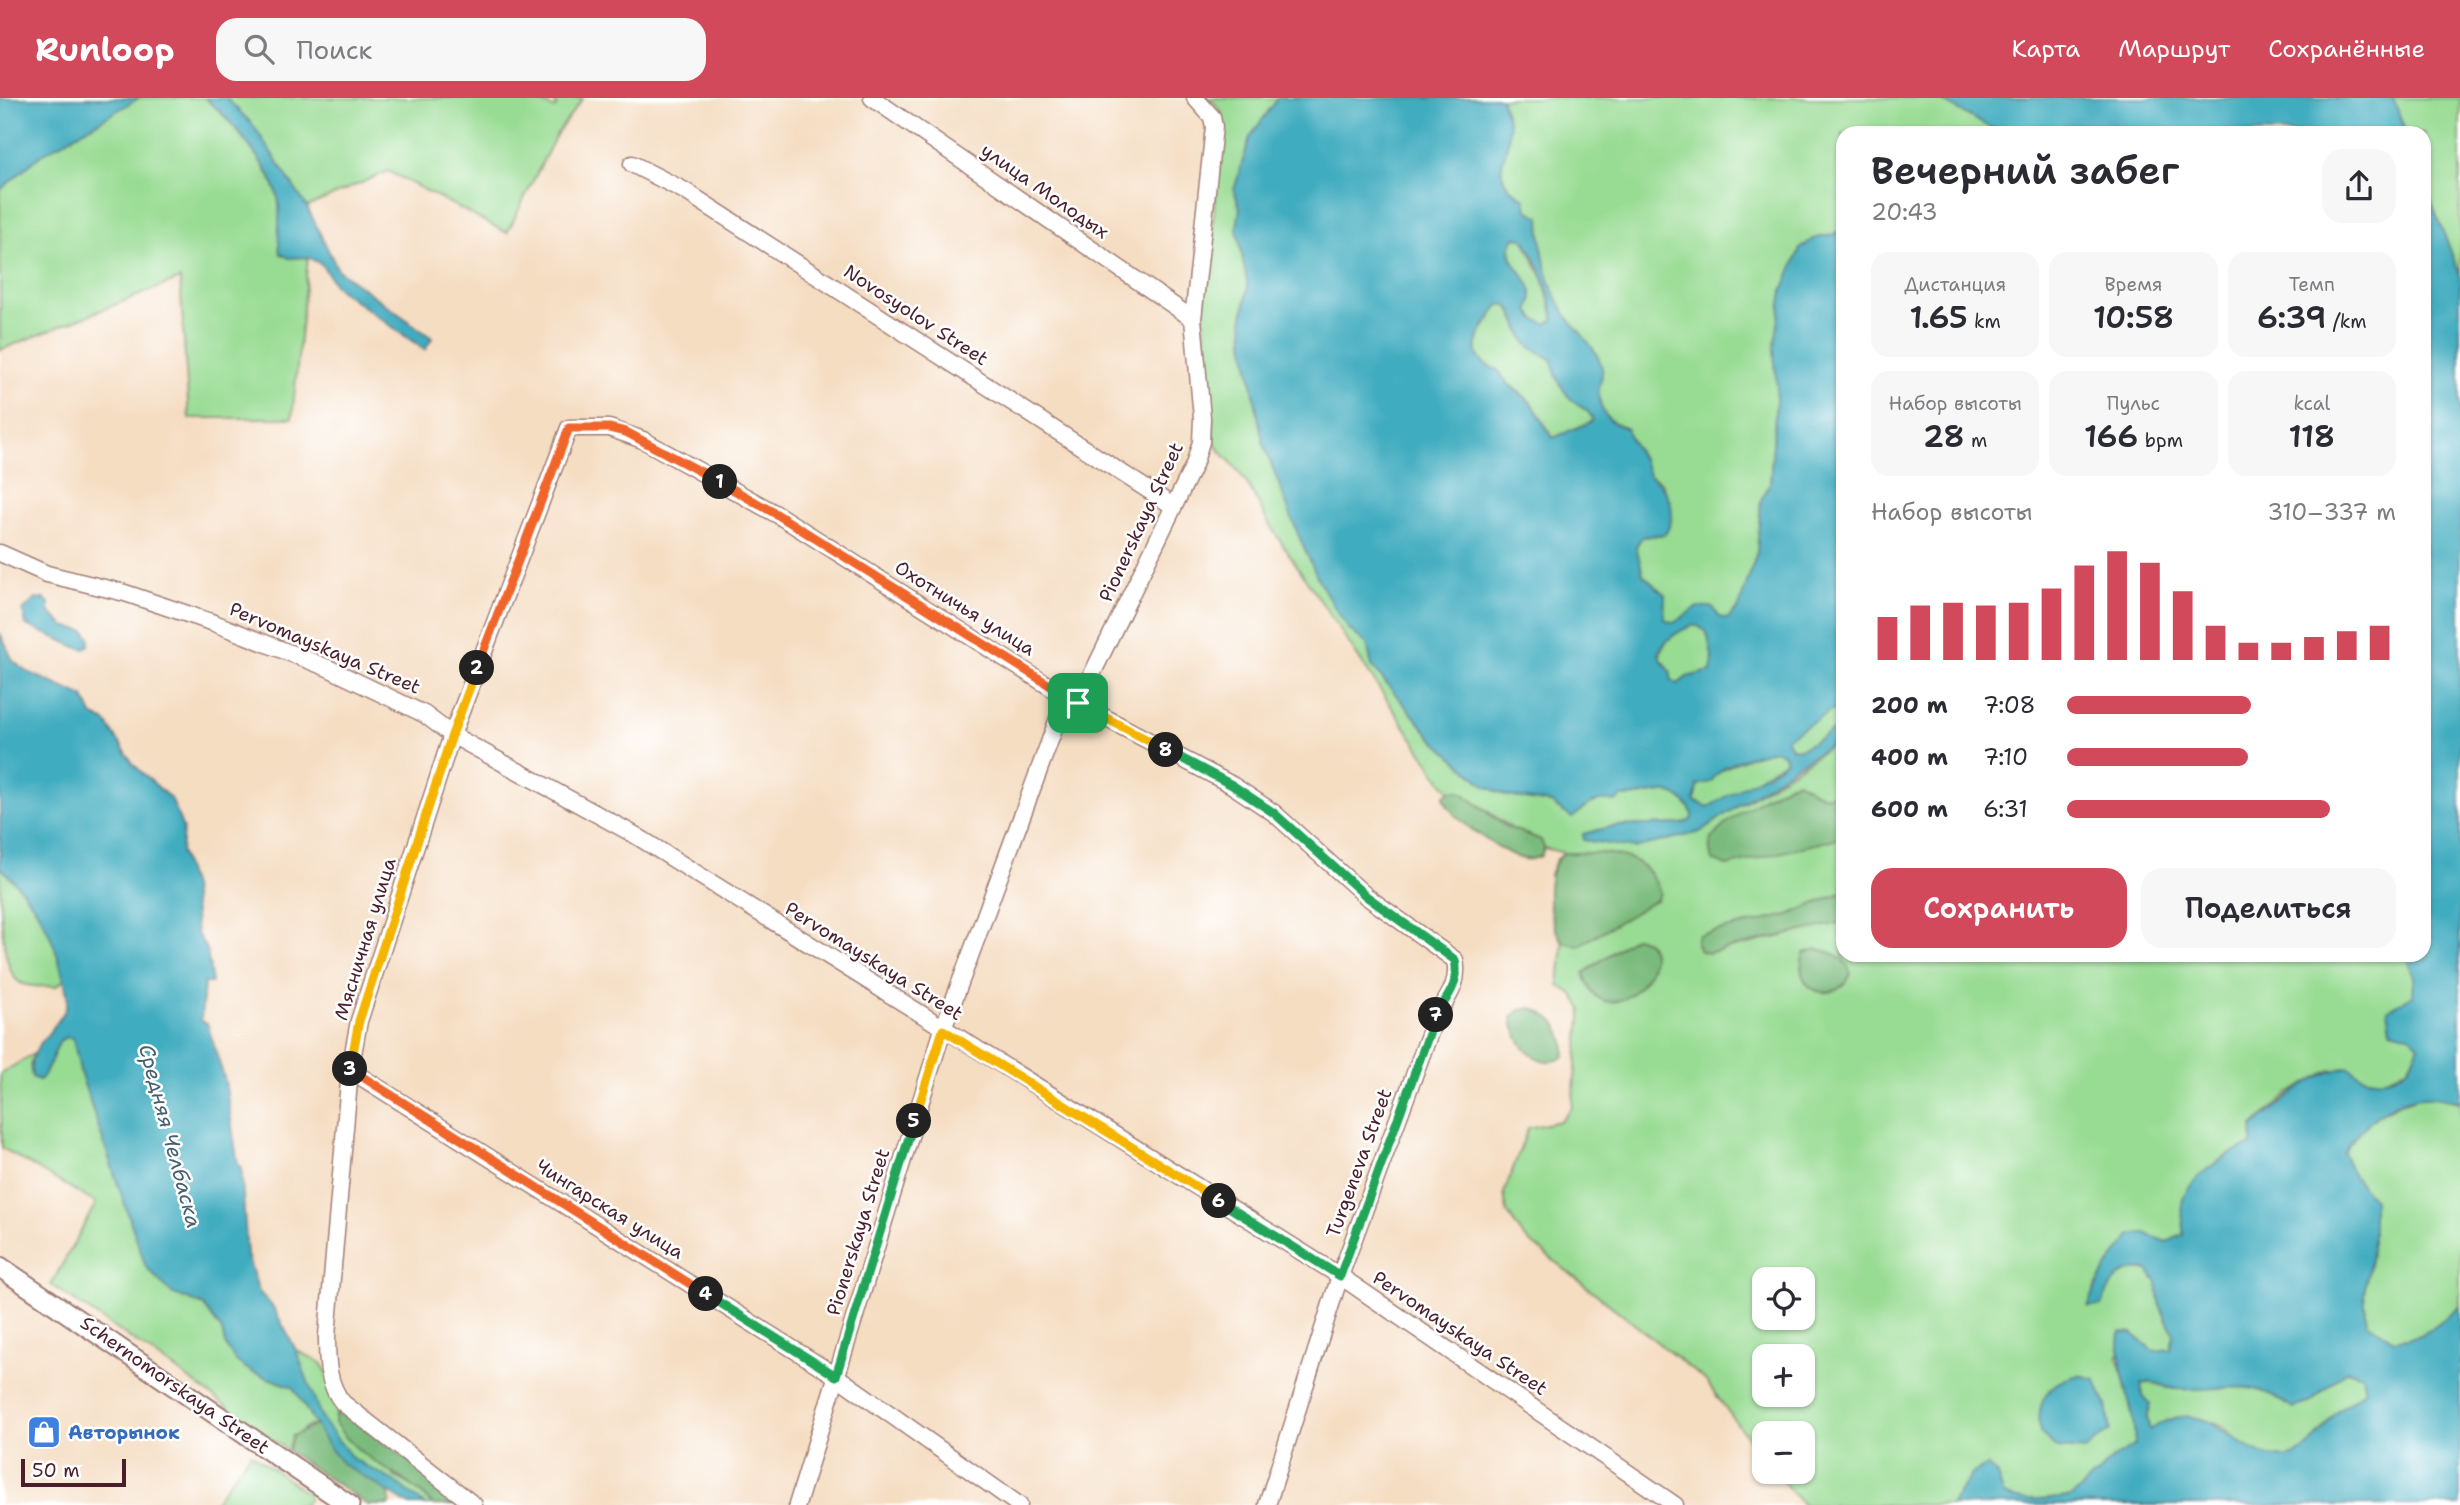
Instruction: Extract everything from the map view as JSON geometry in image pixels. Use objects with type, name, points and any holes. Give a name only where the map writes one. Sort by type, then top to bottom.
[{"type":"street","name":"улица Молодых","points":[[872,98],[1193,319]]},
{"type":"street","name":"Pionerskaya Street","points":[[796,1505],[943,1030],[1072,700],[1194,465],[1201,442],[1193,319],[1214,127],[1212,117],[1198,101]]},
{"type":"street","name":"Novosyolov Street","points":[[632,164],[685,191],[1173,506]]},
{"type":"street","name":"Охотничья улица","points":[[569,428],[609,428],[642,440],[778,515],[1072,700],[1241,791],[1274,813],[1366,896],[1455,960]]},
{"type":"street","name":"Мясничная улица","points":[[474,1505],[344,1403],[331,1383],[327,1362],[327,1336],[350,1070],[359,1021],[452,735],[569,428]]},
{"type":"street","name":"Pervomayskaya Street","points":[[0,553],[47,575],[125,593],[214,623],[328,668],[424,714],[452,735],[635,835],[1340,1276],[1675,1505]]},
{"type":"street","name":"Turgeneva Street","points":[[1267,1505],[1340,1276],[1436,1016],[1454,987],[1458,975],[1455,960]]},
{"type":"street","name":"Чингарская улица","points":[[350,1070],[836,1376],[1019,1505]]},
{"type":"street","name":"Sсhernomorskaya Street","points":[[0,1267],[349,1505]]},
{"type":"green space","points":[[139,98],[205,98],[238,132],[269,175],[279,202],[281,242],[289,258],[308,257],[292,418],[189,418],[180,279],[0,350],[0,190],[41,155]]},
{"type":"green space","points":[[226,98],[531,98],[555,109],[557,104],[546,98],[583,98],[556,135],[507,233],[388,171],[307,207],[253,125]]},
{"type":"green space","points":[[1210,98],[1278,98],[1234,190],[1240,208],[1237,228],[1248,287],[1243,316],[1244,341],[1263,442],[1298,534],[1350,630],[1368,644],[1372,666],[1434,740],[1485,786],[1508,796],[1551,803],[1558,809],[1579,813],[1595,802],[1615,802],[1621,797],[1670,793],[1678,796],[1693,814],[1691,820],[1682,824],[1614,826],[1583,834],[1584,840],[1610,844],[1731,811],[1836,743],[1836,962],[2408,962],[2414,976],[2413,1036],[2420,1046],[2407,1068],[2383,1081],[2330,1070],[2288,1094],[2253,1126],[2252,1146],[2220,1160],[2182,1205],[2185,1218],[2183,1235],[2167,1242],[2146,1234],[2132,1234],[2094,1289],[2101,1305],[2113,1283],[2123,1273],[2138,1269],[2148,1270],[2157,1283],[2161,1308],[2174,1334],[2171,1349],[2153,1351],[2132,1333],[2117,1357],[2131,1400],[2136,1445],[2115,1457],[2072,1497],[2029,1501],[2013,1499],[2004,1496],[1996,1473],[1955,1498],[1951,1505],[1803,1505],[1785,1484],[1815,1484],[1815,1421],[1752,1421],[1752,1444],[1705,1380],[1524,1237],[1507,1212],[1504,1193],[1528,1128],[1560,1121],[1572,1107],[1582,1009],[1573,994],[1559,986],[1563,942],[1553,922],[1550,874],[1556,860],[1564,853],[1544,848],[1535,837],[1521,835],[1459,791],[1450,791],[1444,785],[1269,524],[1247,483],[1219,449],[1214,441],[1203,311],[1224,122],[1221,111]]},
{"type":"green space","points":[[1501,98],[1936,98],[1987,126],[1836,126],[1836,232],[1774,351],[1777,387],[1770,484],[1761,500],[1757,552],[1739,607],[1728,619],[1719,618],[1712,607],[1698,607],[1674,623],[1664,619],[1665,595],[1643,575],[1636,546],[1642,537],[1665,534],[1672,514],[1662,483],[1649,475],[1627,429],[1605,415],[1599,397],[1602,375],[1600,361],[1561,307],[1550,283],[1541,244],[1540,217],[1527,210],[1525,199],[1505,181],[1502,165],[1509,137],[1508,118]]},
{"type":"green space","points":[[2393,98],[2460,98],[2460,275],[2431,201],[2431,126],[2403,126]]},
{"type":"green space","points":[[1515,237],[1523,238],[1543,279],[1554,319],[1547,324],[1535,320],[1529,310],[1531,288],[1512,256],[1511,247]]},
{"type":"green space","points":[[1499,305],[1507,305],[1525,342],[1552,359],[1565,392],[1587,411],[1593,421],[1554,438],[1529,400],[1507,382],[1498,370],[1479,358],[1476,350],[1481,333]]},
{"type":"green space","points":[[1691,626],[1698,626],[1707,632],[1713,660],[1711,671],[1687,677],[1678,684],[1670,680],[1666,664],[1660,659],[1661,653],[1670,638]]},
{"type":"green space","points":[[1836,708],[1836,729],[1800,749],[1792,748],[1786,738]]},
{"type":"green space","points":[[1775,750],[1784,755],[1786,760],[1723,801],[1709,807],[1694,801],[1698,785],[1707,779],[1744,759]]},
{"type":"green space","points":[[1798,781],[1820,794],[1836,793],[1836,839],[1727,866],[1712,860],[1710,844],[1718,832],[1727,823],[1778,790]]},
{"type":"green space","points":[[1450,791],[1459,791],[1505,826],[1541,840],[1544,848],[1541,856],[1520,858],[1476,832],[1454,814],[1447,804],[1444,796]]},
{"type":"green space","points":[[1564,853],[1608,854],[1634,861],[1645,868],[1660,893],[1656,900],[1578,946],[1563,942],[1553,921],[1549,896],[1552,872]]},
{"type":"green space","points":[[0,867],[34,905],[49,932],[64,980],[57,986],[28,985],[19,982],[13,974],[2,930]]},
{"type":"green space","points":[[1836,895],[1836,924],[1708,953],[1700,951],[1696,942],[1698,935],[1788,915]]},
{"type":"green space","points":[[1634,937],[1649,944],[1653,957],[1649,973],[1638,988],[1624,998],[1609,1002],[1595,994],[1584,973]]},
{"type":"green space","points":[[1817,949],[1836,955],[1836,962],[1845,962],[1851,974],[1844,984],[1835,990],[1816,990],[1803,977],[1801,966],[1804,953]]},
{"type":"green space","points":[[1532,1008],[1558,1026],[1565,1056],[1556,1061],[1546,1061],[1530,1053],[1523,1045],[1512,1018],[1520,1010]]},
{"type":"green space","points":[[73,1038],[81,1075],[146,1267],[171,1293],[203,1305],[222,1331],[226,1346],[252,1372],[293,1387],[316,1425],[306,1427],[289,1443],[288,1451],[174,1368],[51,1285],[96,1203],[2,1148],[0,1074],[33,1054],[30,1066],[32,1077],[39,1080],[44,1076],[60,1040]]},
{"type":"green space","points":[[2425,1095],[2460,1102],[2460,1307],[2421,1336],[2394,1340],[2367,1323],[2364,1294],[2373,1241],[2373,1200],[2353,1175],[2343,1153],[2361,1130],[2378,1115]]},
{"type":"green space","points":[[296,1350],[321,1363],[395,1477],[412,1485],[433,1505],[425,1505],[370,1471],[341,1448],[316,1409]]},
{"type":"green space","points":[[2347,1370],[2362,1375],[2365,1390],[2335,1414],[2302,1451],[2288,1457],[2258,1453],[2239,1442],[2224,1428],[2203,1419],[2166,1421],[2150,1431],[2147,1419],[2151,1404],[2143,1396],[2141,1384],[2151,1383],[2177,1389],[2250,1388],[2277,1397],[2293,1407]]},
{"type":"green space","points":[[341,1410],[467,1505],[433,1505],[409,1484],[357,1449],[335,1423],[335,1416]]},
{"type":"green space","points":[[316,1425],[343,1464],[389,1492],[390,1505],[368,1505],[288,1451],[292,1436]]},
{"type":"green space","points":[[251,1453],[309,1495],[305,1505],[212,1505]]},
{"type":"water","points":[[0,98],[139,98],[41,155],[0,190]]},
{"type":"water","points":[[205,98],[226,98],[253,125],[307,207],[338,270],[432,338],[425,350],[336,287],[322,265],[308,257],[289,258],[280,253],[279,204],[270,177],[250,146]]},
{"type":"water","points":[[1278,98],[1501,98],[1509,125],[1502,165],[1505,181],[1525,199],[1527,210],[1540,217],[1543,257],[1555,295],[1600,361],[1602,375],[1599,397],[1605,415],[1627,429],[1649,475],[1662,486],[1670,501],[1672,518],[1665,534],[1642,537],[1636,546],[1643,575],[1665,595],[1664,619],[1674,623],[1698,607],[1713,607],[1719,617],[1728,619],[1739,607],[1757,552],[1761,500],[1770,484],[1777,387],[1774,351],[1783,290],[1800,249],[1813,239],[1836,234],[1836,708],[1786,738],[1791,748],[1800,749],[1836,729],[1836,742],[1795,766],[1700,832],[1634,848],[1583,840],[1583,834],[1614,826],[1682,824],[1691,820],[1693,814],[1686,803],[1678,796],[1662,792],[1621,797],[1615,802],[1601,801],[1591,804],[1572,818],[1551,803],[1507,796],[1485,786],[1434,740],[1372,666],[1367,644],[1350,630],[1319,581],[1263,442],[1244,341],[1243,316],[1248,287],[1237,228],[1240,208],[1234,190],[1250,137]],"holes":[[[1515,237],[1523,238],[1529,247],[1547,287],[1554,319],[1547,324],[1535,320],[1529,310],[1532,298],[1530,288],[1511,256],[1510,247]],[[1499,305],[1508,305],[1525,341],[1552,359],[1565,392],[1587,411],[1593,421],[1553,438],[1531,403],[1510,385],[1498,370],[1479,358],[1477,350],[1481,332]],[[1691,626],[1698,626],[1707,632],[1713,660],[1711,671],[1687,677],[1678,684],[1671,680],[1671,673],[1659,653],[1670,638]],[[1775,750],[1784,755],[1786,760],[1779,766],[1708,807],[1694,801],[1698,785],[1711,782],[1730,765]]]},
{"type":"water","points":[[1936,98],[2393,98],[2403,126],[1987,126]]},
{"type":"water","points":[[2431,201],[2460,275],[2460,1102],[2424,1097],[2393,1105],[2366,1125],[2343,1153],[2353,1175],[2373,1200],[2373,1241],[2364,1294],[2367,1323],[2394,1340],[2421,1336],[2460,1307],[2460,1505],[1951,1505],[1973,1473],[1987,1466],[1996,1473],[2004,1495],[2029,1500],[2072,1497],[2115,1457],[2135,1445],[2132,1415],[2120,1360],[2120,1332],[2132,1333],[2153,1351],[2171,1349],[2174,1334],[2161,1308],[2157,1283],[2148,1270],[2138,1269],[2123,1273],[2113,1283],[2101,1306],[2088,1307],[2101,1278],[2132,1234],[2146,1234],[2167,1242],[2183,1235],[2184,1196],[2198,1177],[2220,1160],[2252,1145],[2253,1126],[2309,1082],[2321,1075],[2349,1067],[2363,1076],[2379,1079],[2403,1072],[2419,1046],[2412,1036],[2391,1030],[2388,1010],[2413,995],[2414,976],[2408,962],[2431,962]],"holes":[[[2347,1370],[2362,1375],[2365,1391],[2335,1414],[2309,1446],[2288,1457],[2269,1456],[2253,1450],[2206,1421],[2190,1417],[2171,1419],[2150,1430],[2147,1419],[2151,1404],[2143,1396],[2141,1384],[2155,1383],[2177,1389],[2250,1388],[2277,1398],[2293,1408],[2309,1403]]]},
{"type":"water","points":[[35,599],[45,599],[49,603],[49,611],[64,626],[85,631],[90,638],[89,645],[84,649],[76,647],[26,625],[23,611]]},
{"type":"water","name":"Средняя Челбаска","points":[[0,633],[13,661],[28,672],[84,697],[92,715],[106,722],[134,765],[172,800],[183,829],[181,852],[192,887],[197,934],[207,950],[212,983],[204,983],[201,1021],[207,1023],[225,1081],[238,1165],[241,1166],[247,1255],[259,1292],[273,1307],[296,1350],[322,1419],[353,1459],[394,1481],[425,1505],[410,1505],[343,1464],[328,1446],[293,1387],[252,1372],[236,1361],[226,1346],[222,1331],[203,1305],[171,1293],[146,1267],[81,1075],[73,1038],[60,1040],[44,1076],[39,1080],[32,1077],[33,1057],[61,1017],[66,1008],[67,997],[59,960],[48,930],[23,891],[0,867]]},
{"type":"water","points":[[2079,1375],[2095,1379],[2106,1405],[2110,1430],[2085,1450],[2057,1448],[2040,1433],[2042,1402],[2046,1394],[2059,1382]]},
{"type":"place","name":"Авторынок","points":[[44,1432]]},
{"type":"route","points":[[569,428],[609,428],[642,440],[778,515],[1078,703],[1232,785],[1274,813],[1366,896],[1402,925],[1455,960],[1458,975],[1454,987],[1436,1016],[1340,1276],[943,1030],[836,1376],[350,1070],[359,1021],[452,735],[569,428]]}]
